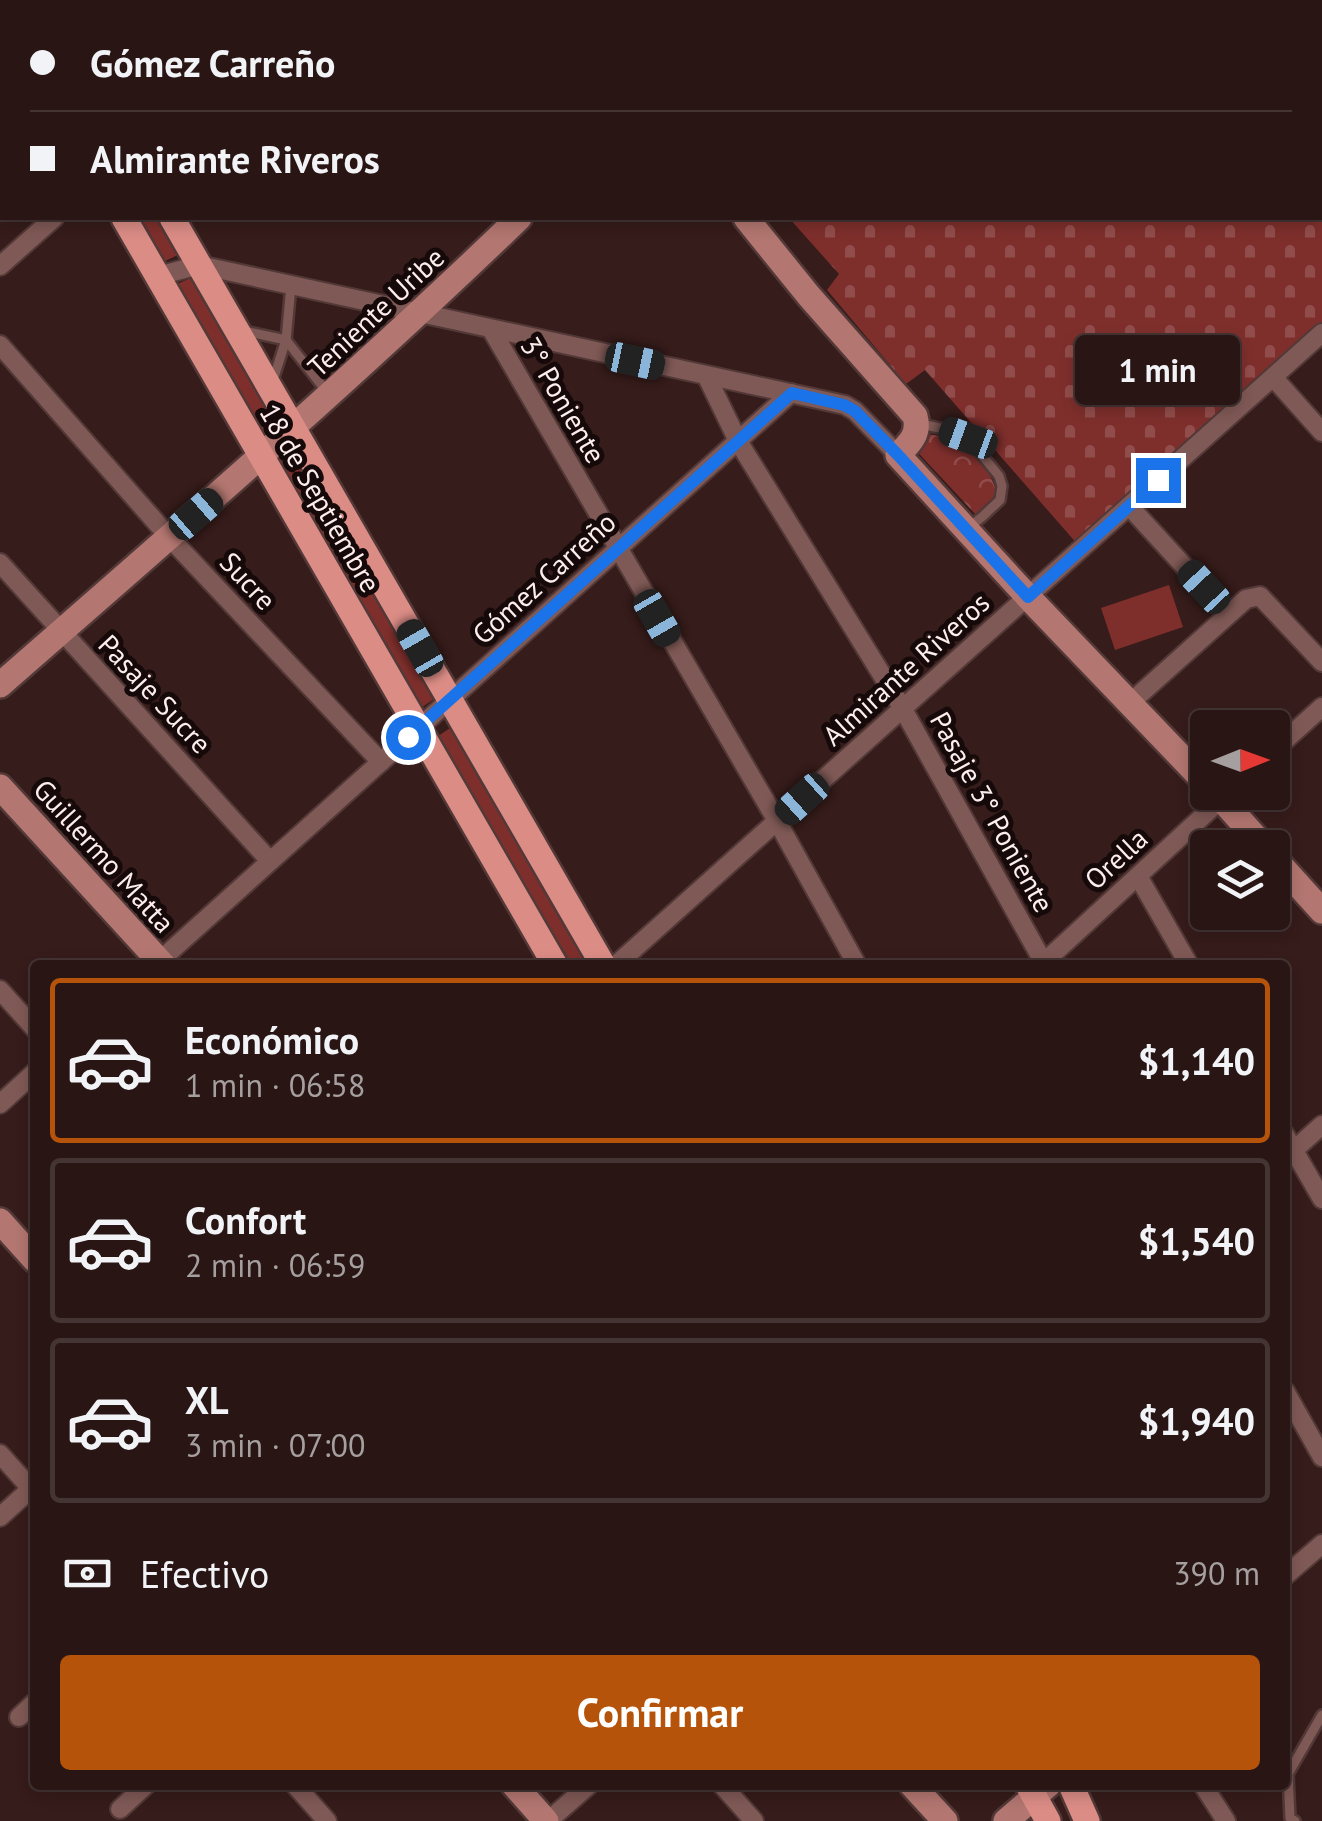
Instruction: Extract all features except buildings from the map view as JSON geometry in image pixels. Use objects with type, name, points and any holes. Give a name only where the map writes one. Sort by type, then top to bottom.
[{"type":"main road","name":"18 de Septiembre","points":[[125,220],[551,960]]},
{"type":"main road","name":"18 de Septiembre","points":[[173,220],[599,960]]},
{"type":"main road","points":[[1037,1790],[1048,1821]]},
{"type":"main road","points":[[1073,1790],[1087,1821]]},
{"type":"street","points":[[25,220],[35,235]]},
{"type":"street","points":[[0,266],[52,220]]},
{"type":"street","name":"Teniente Uribe","points":[[0,686],[330,395],[517,220]]},
{"type":"street","points":[[748,220],[809,296],[910,408],[917,423],[913,440],[898,455]]},
{"type":"street","points":[[158,276],[199,265],[844,405],[855,411],[898,455],[1028,597],[1190,764]]},
{"type":"street","name":"3° Poniente","points":[[491,330],[854,960]]},
{"type":"street","name":"Almirante Riveros","points":[[622,960],[1322,333]]},
{"type":"street","name":"Sucre","points":[[0,345],[169,537],[381,762]]},
{"type":"street","name":"Pasaje 3° Poniente","points":[[707,377],[738,440],[902,709],[1041,960]]},
{"type":"street","points":[[1273,377],[1322,432]]},
{"type":"street","name":"Gómez Carreño","points":[[163,960],[792,393]]},
{"type":"street","points":[[1129,506],[1228,614]]},
{"type":"street","name":"Pasaje Sucre","points":[[0,564],[270,861]]},
{"type":"street","points":[[1130,704],[1246,598],[1260,596],[1322,662]]},
{"type":"street","points":[[1290,736],[1322,707]]},
{"type":"street","name":"Guillermo Matta","points":[[0,787],[155,960]]},
{"type":"street","name":"Orella","points":[[1047,960],[1138,876],[1201,810]]},
{"type":"street","points":[[1233,810],[1250,830]]},
{"type":"street","points":[[1138,876],[1186,960]]},
{"type":"street","points":[[1290,876],[1322,912]]},
{"type":"street","points":[[0,990],[30,1023]]},
{"type":"street","points":[[0,1104],[30,1077]]},
{"type":"street","points":[[1290,1147],[1322,1125]]},
{"type":"street","points":[[1290,1151],[1322,1199]]},
{"type":"street","points":[[0,1221],[30,1254]]},
{"type":"street","points":[[1290,1399],[1322,1457]]},
{"type":"street","points":[[0,1454],[30,1485]]},
{"type":"street","points":[[0,1517],[30,1492]]},
{"type":"street","points":[[1290,1572],[1322,1544]]},
{"type":"street","points":[[19,1716],[30,1706]]},
{"type":"street","points":[[120,1809],[141,1790]]},
{"type":"street","points":[[299,1790],[325,1820]]},
{"type":"street","points":[[519,1790],[547,1821],[583,1790]]},
{"type":"street","points":[[726,1790],[754,1821]]},
{"type":"street","points":[[917,1790],[945,1821]]},
{"type":"street","points":[[1006,1821],[1036,1790]]},
{"type":"street","points":[[1207,1790],[1226,1821]]},
{"type":"lane","points":[[270,388],[286,340],[291,285]]},
{"type":"lane","points":[[236,329],[286,340],[330,395]]},
{"type":"lane","points":[[917,423],[968,438],[998,476],[1002,486],[1000,500],[966,529]]},
{"type":"lane","points":[[1290,1771],[1322,1715]]},
{"type":"lane","points":[[1289,1790],[1290,1818],[1295,1821]]},
{"type":"green space","points":[[138,220],[163,220],[182,253],[163,262]]},
{"type":"green space","points":[[791,220],[1322,220],[1322,323],[1079,546],[925,370],[906,384],[827,290],[839,274]]},
{"type":"green space","points":[[195,276],[278,425],[263,437],[175,285]]},
{"type":"green space","points":[[920,432],[961,444],[985,468],[997,499],[978,517],[910,444]]},
{"type":"green space","points":[[289,442],[438,696],[421,708],[274,455]]},
{"type":"green space","points":[[1169,585],[1183,627],[1115,650],[1101,608]]},
{"type":"green space","points":[[453,726],[591,960],[561,960],[434,739]]},
{"type":"route","points":[[408,737],[792,393],[855,411],[1028,597],[1158,480]]}]
